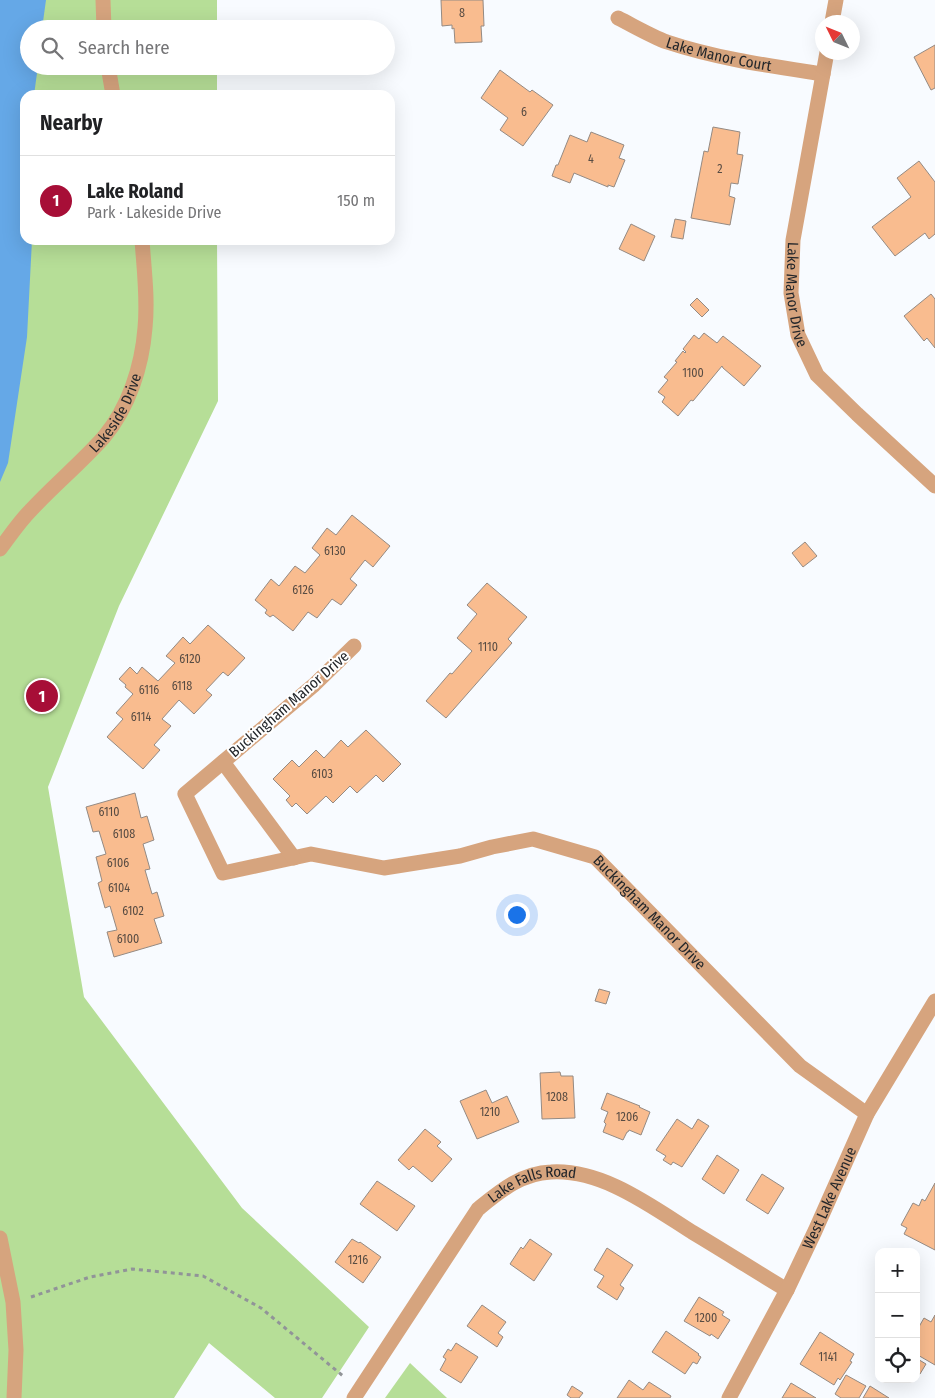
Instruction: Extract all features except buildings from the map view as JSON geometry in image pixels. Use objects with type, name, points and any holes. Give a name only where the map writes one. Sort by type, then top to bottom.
[{"type":"street","points":[[103,0],[104,20]]},
{"type":"street","points":[[833,15],[836,0]]},
{"type":"street","name":"Lake Manor Court","points":[[618,18],[665,41],[700,52],[823,74]]},
{"type":"street","name":"Lake Manor Drive","points":[[826,60],[793,240],[791,292],[798,335],[817,375],[935,486]]},
{"type":"street","points":[[110,75],[112,90]]},
{"type":"street","name":"Lakeside Drive","points":[[0,549],[31,510],[104,436],[128,398],[136,377],[146,327],[142,245]]},
{"type":"street","name":"Buckingham Manor Drive","points":[[354,646],[314,685],[185,794],[223,874],[311,854],[384,868],[460,856],[492,846],[533,840],[595,857],[800,1066],[867,1114]]},
{"type":"street","name":"Buckingham Manor Drive","points":[[223,762],[294,858]]},
{"type":"street","name":"West Lake Avenue","points":[[729,1398],[787,1290],[867,1114],[935,1001]]},
{"type":"street","name":"Lake Falls Road","points":[[354,1398],[478,1209],[503,1188],[528,1176],[550,1172],[578,1173],[608,1183],[654,1208],[787,1290]]},
{"type":"street","points":[[0,1238],[14,1302],[16,1350],[14,1398]]},
{"type":"path","points":[[14,1302],[90,1277],[132,1269],[203,1276],[261,1308],[343,1376]]},
{"type":"green space","points":[[0,0],[217,0],[217,20],[20,20],[20,75],[217,75],[217,90],[20,90],[20,245],[217,245],[218,401],[119,606],[48,787],[84,997],[242,1208],[369,1327],[322,1398],[275,1398],[209,1343],[174,1398],[0,1398]]},
{"type":"green space","points":[[410,1363],[447,1398],[385,1398]]},
{"type":"water","points":[[0,0],[46,0],[43,20],[20,20],[20,75],[37,75],[35,90],[20,90],[20,245],[32,245],[27,337],[8,463],[0,482]]},
{"type":"place","name":"Lake Roland","points":[[42,696]]}]
